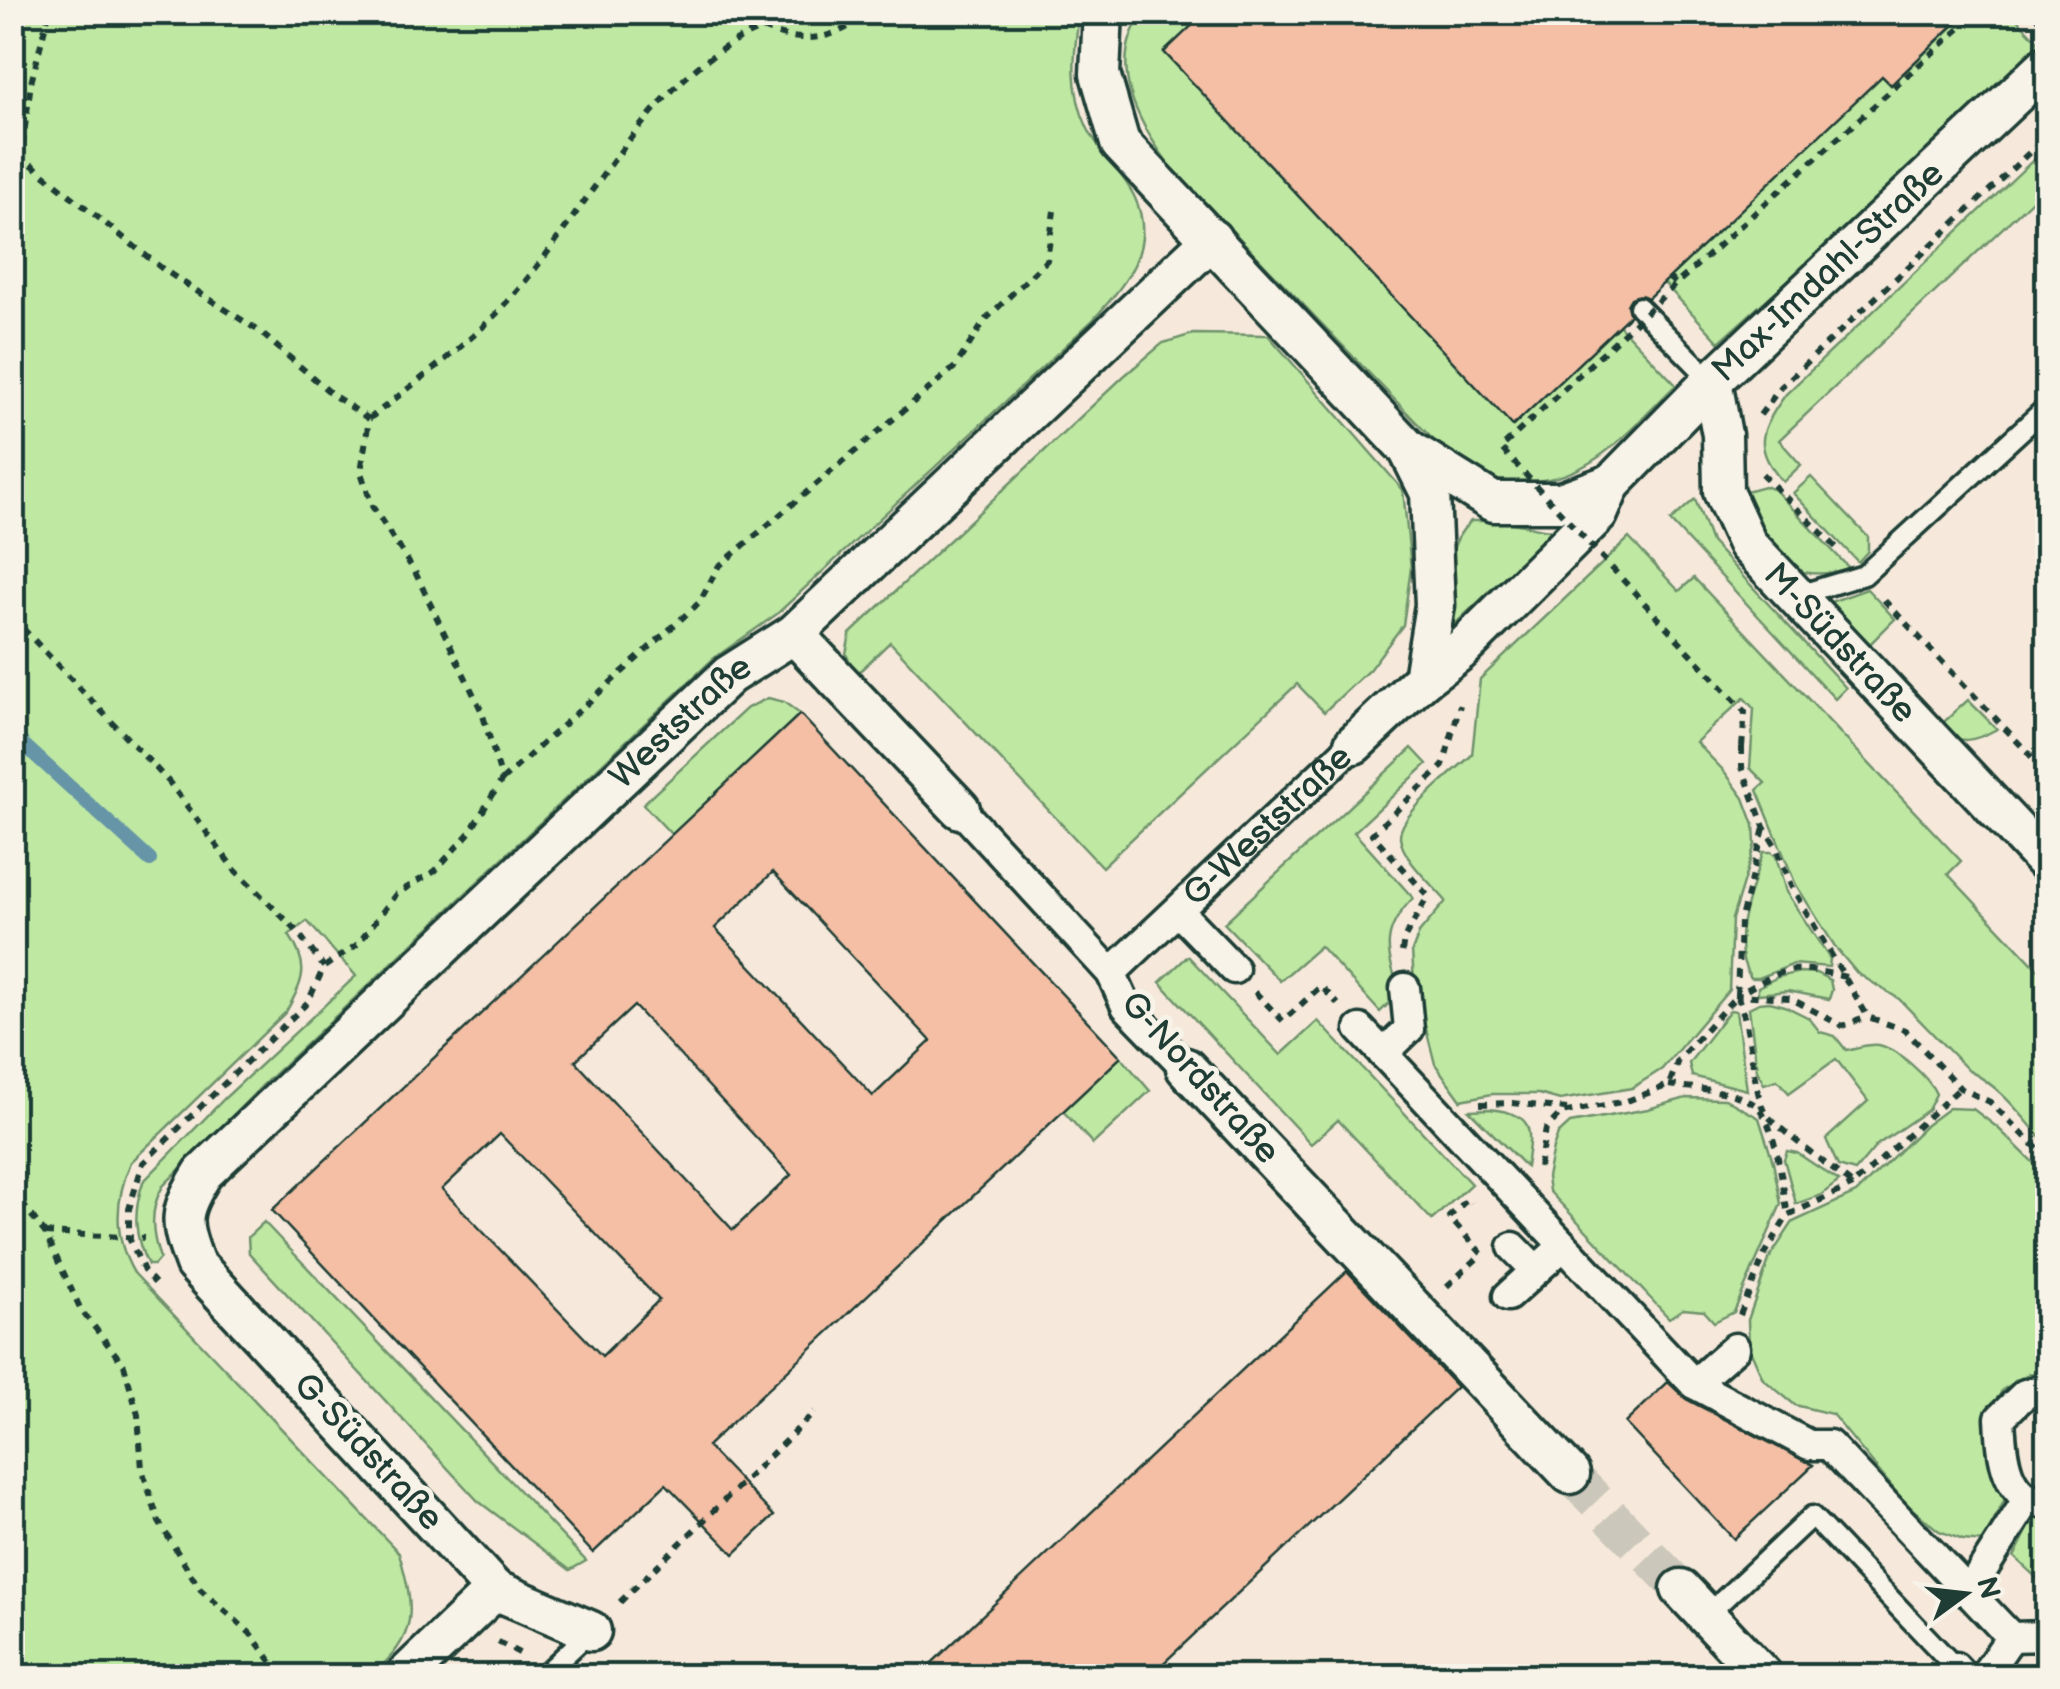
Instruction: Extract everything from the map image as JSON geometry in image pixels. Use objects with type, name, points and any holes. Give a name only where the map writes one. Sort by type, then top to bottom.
[{"type":"street","name":"Max-Imdahl-Straße","points":[[1103,12],[1100,74],[1120,143],[1408,449],[1493,502],[1561,502],[1612,484]]},
{"type":"street","name":"Max-Imdahl-Straße","points":[[1423,679],[1460,651],[1598,514],[1612,484],[1712,381],[2048,64]]},
{"type":"street","name":"Weststraße","points":[[182,1229],[186,1201],[203,1173],[730,675],[794,634],[1212,240]]},
{"type":"street","name":"M-Südstraße","points":[[1712,381],[1722,435],[1724,490],[1747,544],[2048,864]]},
{"type":"street","name":"Max-Imdahl-Straße","points":[[1408,449],[1430,493],[1436,605],[1423,679]]},
{"type":"street","name":"G-Nordstraße","points":[[794,634],[1111,973],[1126,1006],[1570,1474]]},
{"type":"street","name":"G-Weststraße","points":[[1111,973],[1423,679]]},
{"type":"street","points":[[1178,911],[1234,969]]},
{"type":"street","points":[[1384,1054],[1409,1029],[1405,988]]},
{"type":"street","points":[[1360,1029],[1455,1114],[1516,1198],[1694,1384],[1809,1445],[1828,1445],[2010,1638],[2048,1636]]},
{"type":"street","points":[[1516,1198],[1537,1178]]},
{"type":"street","name":"G-Südstraße","points":[[182,1229],[195,1264],[495,1590],[591,1631]]},
{"type":"street","points":[[1508,1296],[1562,1246]]},
{"type":"street","points":[[1513,1247],[1536,1270]]},
{"type":"street","points":[[1694,1384],[1735,1348]]},
{"type":"street","points":[[1968,1593],[2038,1500],[2016,1490],[2003,1463],[2000,1418],[2024,1394],[2048,1388]]},
{"type":"street","points":[[405,1676],[495,1590]]},
{"type":"street","points":[[1693,1602],[1763,1676]]},
{"type":"street","points":[[1984,1676],[2010,1638]]},
{"type":"lane","points":[[1638,307],[1712,381]]},
{"type":"lane","points":[[1794,596],[1864,576],[2048,406]]},
{"type":"lane","points":[[1693,1602],[1812,1516],[1959,1672]]},
{"type":"lane","points":[[543,1676],[591,1631]]},
{"type":"path","points":[[22,156],[31,83],[49,12]]},
{"type":"path","points":[[763,28],[764,12]]},
{"type":"path","points":[[502,780],[474,695],[415,572],[372,506],[361,472],[368,419],[499,311],[636,130],[678,84],[730,41],[763,28],[781,37],[826,38],[851,26],[867,12]]},
{"type":"path","points":[[1978,12],[1672,281],[1502,448],[1746,712],[1742,767],[1764,827],[1791,886],[1868,1016],[1904,1030],[1960,1088],[1990,1102],[2048,1159]]},
{"type":"path","points":[[1756,426],[1760,412],[1781,387],[2048,135]]},
{"type":"path","points":[[12,153],[22,156],[164,270],[260,331],[332,395],[368,419]]},
{"type":"path","points":[[12,618],[169,782],[234,869],[296,930],[324,967],[358,944],[396,894],[435,871],[470,832],[502,780],[700,602],[718,567],[955,367],[986,319],[1047,260],[1054,211]]},
{"type":"path","points":[[1756,464],[1761,474],[1864,576],[2048,774]]},
{"type":"path","points":[[1405,988],[1400,966],[1404,938],[1428,896],[1372,834],[1443,766],[1463,696]]},
{"type":"path","points":[[1764,827],[1740,922],[1736,994],[1788,1215]]},
{"type":"path","points":[[1669,1085],[1678,1060],[1736,994],[1790,969],[1804,967],[1848,977]]},
{"type":"path","points":[[1261,997],[1283,1021],[1321,986],[1338,1004]]},
{"type":"path","points":[[1736,994],[1790,998],[1842,1026],[1868,1016]]},
{"type":"path","points":[[1455,1114],[1512,1103],[1568,1110],[1627,1101],[1669,1085],[1725,1093],[1753,1103],[1854,1185]]},
{"type":"path","points":[[1740,1314],[1765,1254],[1788,1215],[1854,1185],[1960,1088]]},
{"type":"path","points":[[1537,1178],[1546,1129],[1551,1120],[1568,1110]]},
{"type":"path","points":[[12,1190],[45,1233],[81,1310],[124,1365],[138,1414],[142,1469],[159,1522],[200,1590],[250,1633],[282,1676]]},
{"type":"path","points":[[1476,1248],[1449,1217],[1468,1200],[1513,1247]]},
{"type":"path","points":[[45,1233],[144,1238],[182,1229]]},
{"type":"path","points":[[591,1631],[815,1412]]},
{"type":"green space","points":[[12,13],[1079,13],[1074,70],[1081,113],[1092,136],[1130,189],[1141,216],[1140,250],[1134,266],[1092,321],[777,614],[713,659],[263,1085],[163,1186],[154,1212],[153,1230],[160,1258],[154,1265],[148,1265],[138,1234],[136,1214],[143,1182],[226,1097],[356,976],[307,921],[289,935],[300,956],[302,973],[286,1012],[131,1162],[119,1218],[122,1246],[134,1273],[399,1553],[408,1590],[409,1620],[397,1648],[370,1676],[13,1676]]},
{"type":"green space","points":[[1143,13],[1206,13],[1164,52],[1512,425],[1619,325],[1676,385],[1611,448],[1574,471],[1554,478],[1519,482],[1490,479],[1445,452],[1159,150],[1137,112],[1127,73],[1132,33]]},
{"type":"green space","points":[[1823,13],[1891,85],[1967,13],[2011,13],[2046,50],[1719,342],[1664,283]]},
{"type":"green space","points":[[2047,147],[2047,186],[1779,440],[1801,465],[1783,482],[1766,458],[1763,438],[1770,418],[1786,394]]},
{"type":"green space","points":[[1193,334],[1268,335],[1403,490],[1411,568],[1403,625],[1369,670],[1324,712],[1297,684],[1102,867],[890,642],[856,675],[846,654],[850,634],[1124,376],[1163,343]]},
{"type":"green space","points":[[1811,477],[1868,537],[1868,551],[1858,562],[1793,493]]},
{"type":"green space","points":[[1764,486],[1775,490],[1849,568],[1807,573],[1779,558],[1758,529],[1742,492]]},
{"type":"green space","points":[[1695,499],[1711,542],[1846,688],[1835,699],[1670,521]]},
{"type":"green space","points":[[1471,521],[1503,521],[1553,531],[1454,625],[1451,557],[1461,532]]},
{"type":"green space","points":[[1629,538],[1679,591],[1694,578],[1961,861],[1948,874],[2047,979],[2047,1145],[2002,1094],[1969,1071],[1899,999],[1857,973],[1836,948],[1796,885],[1757,790],[1765,783],[1750,768],[1754,709],[1744,698],[1696,742],[1744,798],[1754,825],[1755,844],[1732,919],[1729,990],[1662,1069],[1632,1088],[1560,1100],[1539,1094],[1492,1094],[1461,1100],[1435,1064],[1414,982],[1412,951],[1419,933],[1446,901],[1406,854],[1400,837],[1402,828],[1418,805],[1472,755],[1480,679]]},
{"type":"green space","points":[[1867,589],[1895,619],[1864,650],[1822,605]]},
{"type":"green space","points":[[768,698],[784,702],[800,714],[672,835],[643,804],[747,708]]},
{"type":"green space","points":[[1968,700],[1997,729],[1966,740],[1936,729]]},
{"type":"green space","points":[[1412,748],[1427,764],[1354,832],[1413,898],[1395,921],[1389,942],[1400,993],[1380,1012],[1320,946],[1280,981],[1224,923]]},
{"type":"green space","points":[[1763,852],[1776,856],[1786,892],[1830,959],[1829,967],[1794,964],[1751,978],[1744,964],[1741,933]]},
{"type":"green space","points":[[1188,956],[1281,1055],[1318,1021],[1471,1184],[1432,1220],[1338,1120],[1311,1144],[1160,982]]},
{"type":"green space","points":[[1800,972],[1816,973],[1830,980],[1829,999],[1788,991],[1758,994],[1758,987]]},
{"type":"green space","points":[[1770,1002],[1809,1018],[1820,1032],[1835,1036],[1846,1050],[1879,1045],[1903,1058],[1920,1072],[1936,1094],[1928,1110],[1877,1145],[1855,1171],[1838,1166],[1826,1139],[1868,1101],[1836,1059],[1789,1093],[1777,1080],[1764,1084],[1757,1070],[1749,1008]]},
{"type":"green space","points":[[1730,1010],[1736,1011],[1747,1090],[1692,1076],[1689,1063]]},
{"type":"green space","points":[[1121,1057],[1150,1091],[1093,1144],[1063,1111]]},
{"type":"green space","points":[[1686,1098],[1725,1099],[1759,1118],[1781,1204],[1734,1312],[1714,1322],[1704,1311],[1683,1309],[1669,1318],[1549,1191],[1547,1177],[1558,1134],[1570,1123]]},
{"type":"green space","points":[[1949,1108],[1973,1109],[2047,1176],[2047,1372],[2029,1374],[2002,1390],[1988,1421],[1990,1466],[2006,1497],[1983,1542],[1939,1531],[1906,1504],[1832,1414],[1795,1405],[1763,1379],[1749,1347],[1748,1320],[1770,1257],[1793,1222],[1856,1193]]},
{"type":"green space","points":[[1489,1109],[1515,1115],[1527,1125],[1526,1167],[1469,1110]]},
{"type":"green space","points":[[1787,1151],[1797,1153],[1839,1181],[1821,1195],[1796,1204],[1784,1159]]},
{"type":"green space","points":[[264,1222],[586,1561],[570,1570],[478,1501],[249,1253],[248,1237]]},
{"type":"green space","points":[[2047,1514],[2047,1595],[2037,1578],[2014,1557],[2035,1515]]},
{"type":"building","points":[[1206,12],[1967,12],[1891,85],[1882,76],[1648,298],[1631,298],[1627,305],[1630,315],[1513,426],[1164,52]]},
{"type":"building","points":[[800,714],[1121,1057],[707,1446],[774,1516],[734,1554],[666,1484],[593,1553],[272,1210]],"holes":[[[773,872],[931,1041],[873,1096],[715,928]],[[634,1006],[791,1175],[733,1230],[575,1061]],[[500,1134],[659,1300],[602,1356],[442,1189]]]},
{"type":"building","points":[[1347,1271],[1457,1387],[1150,1676],[918,1676]]},
{"type":"building","points":[[1668,1382],[1686,1399],[1813,1465],[1734,1539],[1625,1423]]},
{"type":"waterway","points":[[12,734],[150,860]]},
{"type":"tunnel","points":[[1570,1474],[1681,1589]]}]
